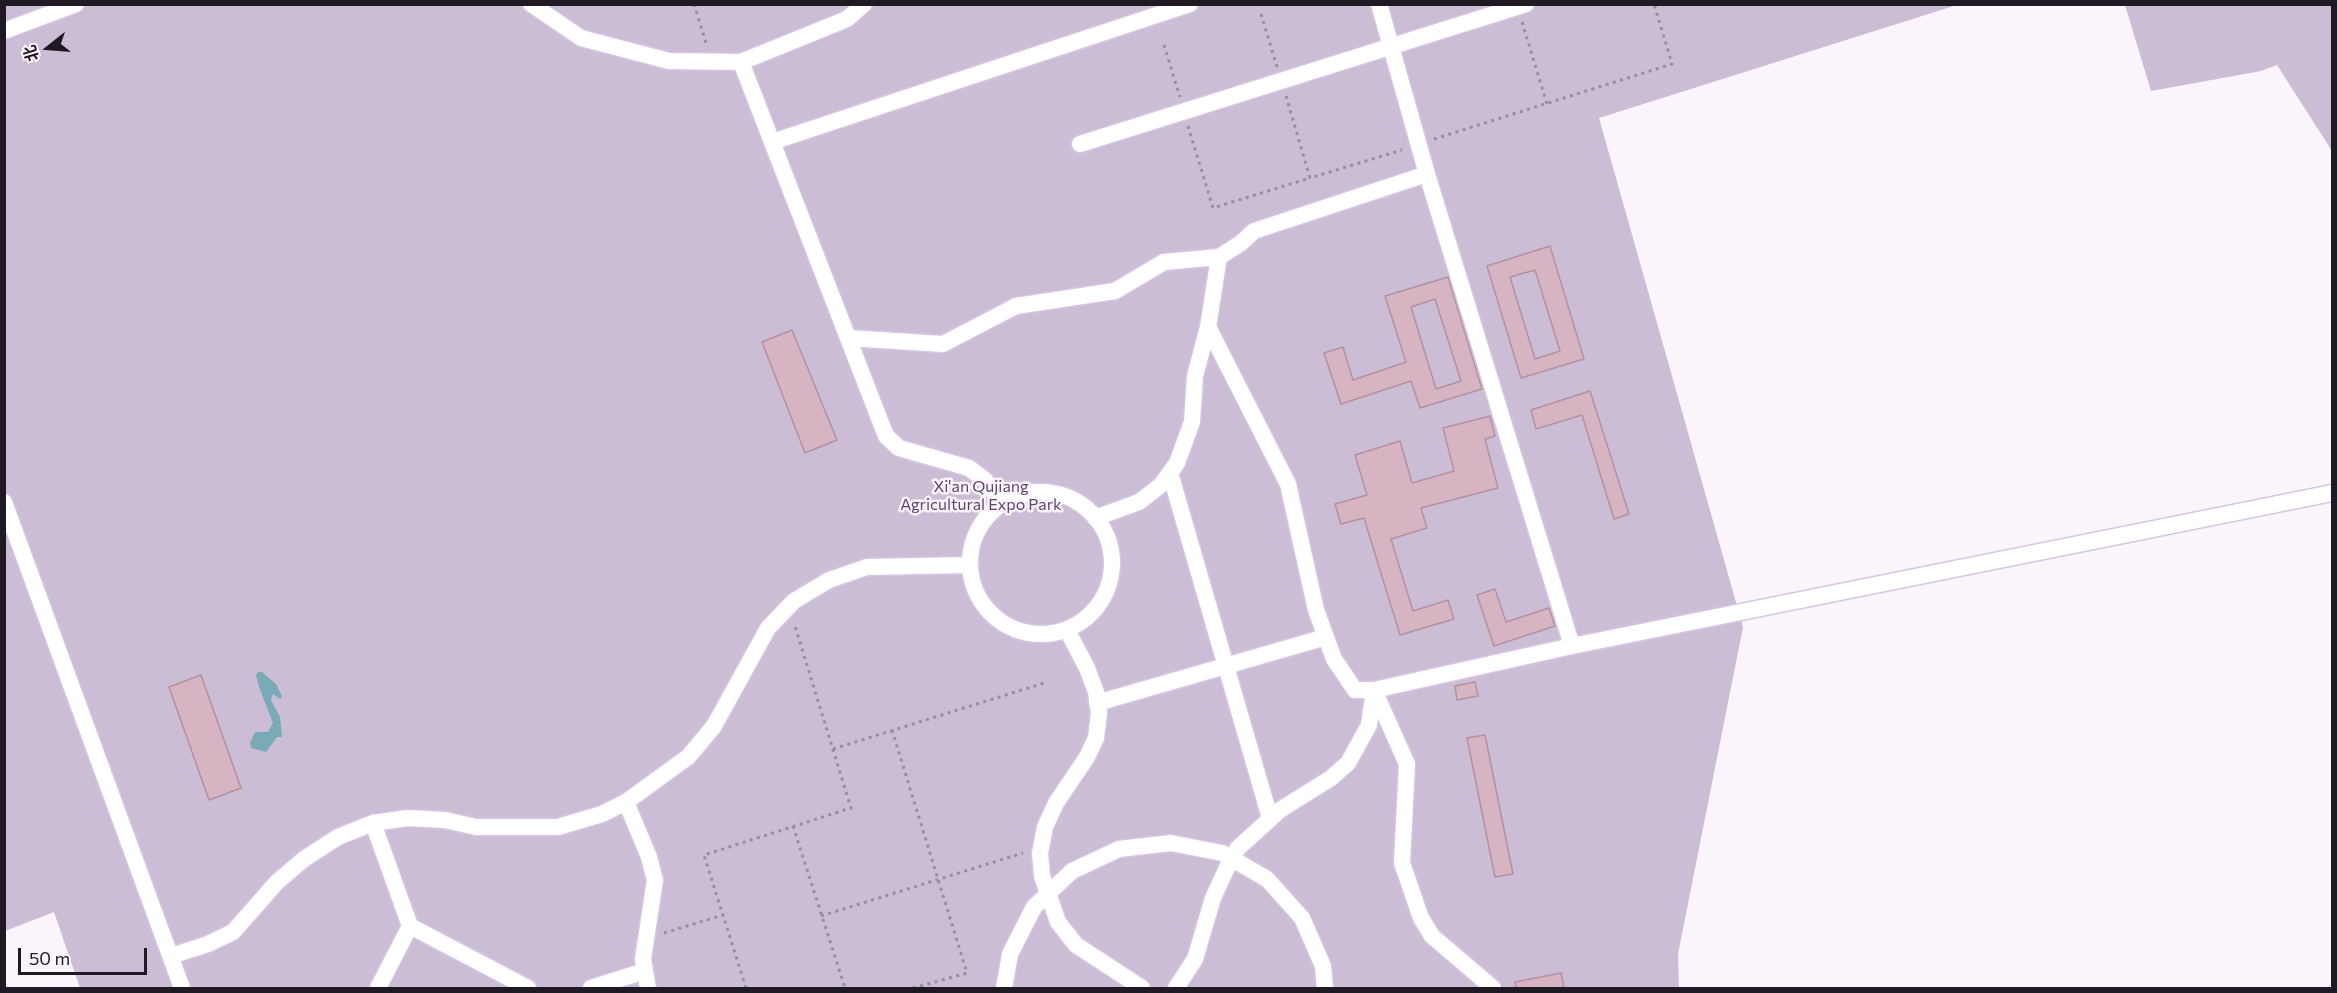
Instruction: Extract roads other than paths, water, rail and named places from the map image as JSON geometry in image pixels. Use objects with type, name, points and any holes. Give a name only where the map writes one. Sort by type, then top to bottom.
[{"type":"street","points":[[4,31],[76,4]]},
{"type":"street","points":[[531,4],[581,38],[669,61],[712,62],[741,62],[847,19],[864,4]]},
{"type":"street","points":[[772,142],[1190,4]]},
{"type":"street","points":[[1379,4],[1427,174],[1572,646]]},
{"type":"street","points":[[1080,144],[1522,6]]},
{"type":"street","points":[[741,62],[886,436],[899,448],[969,468],[985,480],[996,495],[998,506]]},
{"type":"street","points":[[848,338],[943,344],[1016,306],[1115,291],[1164,262],[1219,257],[1242,243],[1254,231],[1427,174]]},
{"type":"street","points":[[1095,518],[1139,502],[1161,485],[1177,463],[1192,422],[1195,376],[1208,327],[1219,257]]},
{"type":"street","points":[[1208,327],[1288,484],[1316,610],[1334,659],[1355,690],[1374,690],[1572,646],[2332,493]]},
{"type":"street","points":[[1170,473],[1270,818]]},
{"type":"street","points":[[1042,492],[1066,496],[1087,509],[1095,518],[1103,528],[1112,551],[1112,575],[1104,598],[1088,617],[1067,630],[1045,635],[1022,633],[1002,623],[985,608],[974,588],[970,565],[972,543],[982,522],[998,506],[1018,495],[1042,492]]},
{"type":"street","points":[[4,502],[182,988]]},
{"type":"street","points":[[171,956],[208,944],[233,932],[277,882],[304,859],[338,837],[373,823],[407,818],[446,820],[476,827],[558,827],[602,814],[626,802],[688,757],[714,726],[768,628],[789,606],[829,580],[867,567],[970,565]]},
{"type":"street","points":[[1067,630],[1087,668],[1097,703],[1096,738],[1088,757],[1056,804],[1046,827],[1042,847],[1042,876],[1058,922],[1076,945],[1142,988]]},
{"type":"street","points":[[1097,703],[1326,637]]},
{"type":"street","points":[[1176,988],[1196,959],[1214,898],[1231,859],[1270,818],[1330,778],[1348,763],[1369,725],[1374,690]]},
{"type":"street","points":[[1374,690],[1407,764],[1402,862],[1421,918],[1432,936],[1493,988]]},
{"type":"street","points":[[626,802],[650,857],[655,880],[643,959],[648,988]]},
{"type":"street","points":[[373,823],[410,926],[528,988]]},
{"type":"street","points":[[1004,988],[1010,954],[1034,908],[1072,872],[1119,849],[1171,843],[1222,854],[1267,879],[1302,918],[1323,966],[1324,988]]},
{"type":"street","points":[[378,988],[410,926]]},
{"type":"street","points":[[591,988],[645,971]]},
{"type":"water","points":[[262,672],[276,684],[282,696],[280,699],[273,694],[271,700],[280,717],[282,737],[277,737],[266,752],[251,748],[250,743],[255,732],[268,732],[273,723],[259,687],[256,675]]},
{"type":"park label","name":"Xi'an Qujiang Agricultural Expo Park","points":[[981,496]]}]
